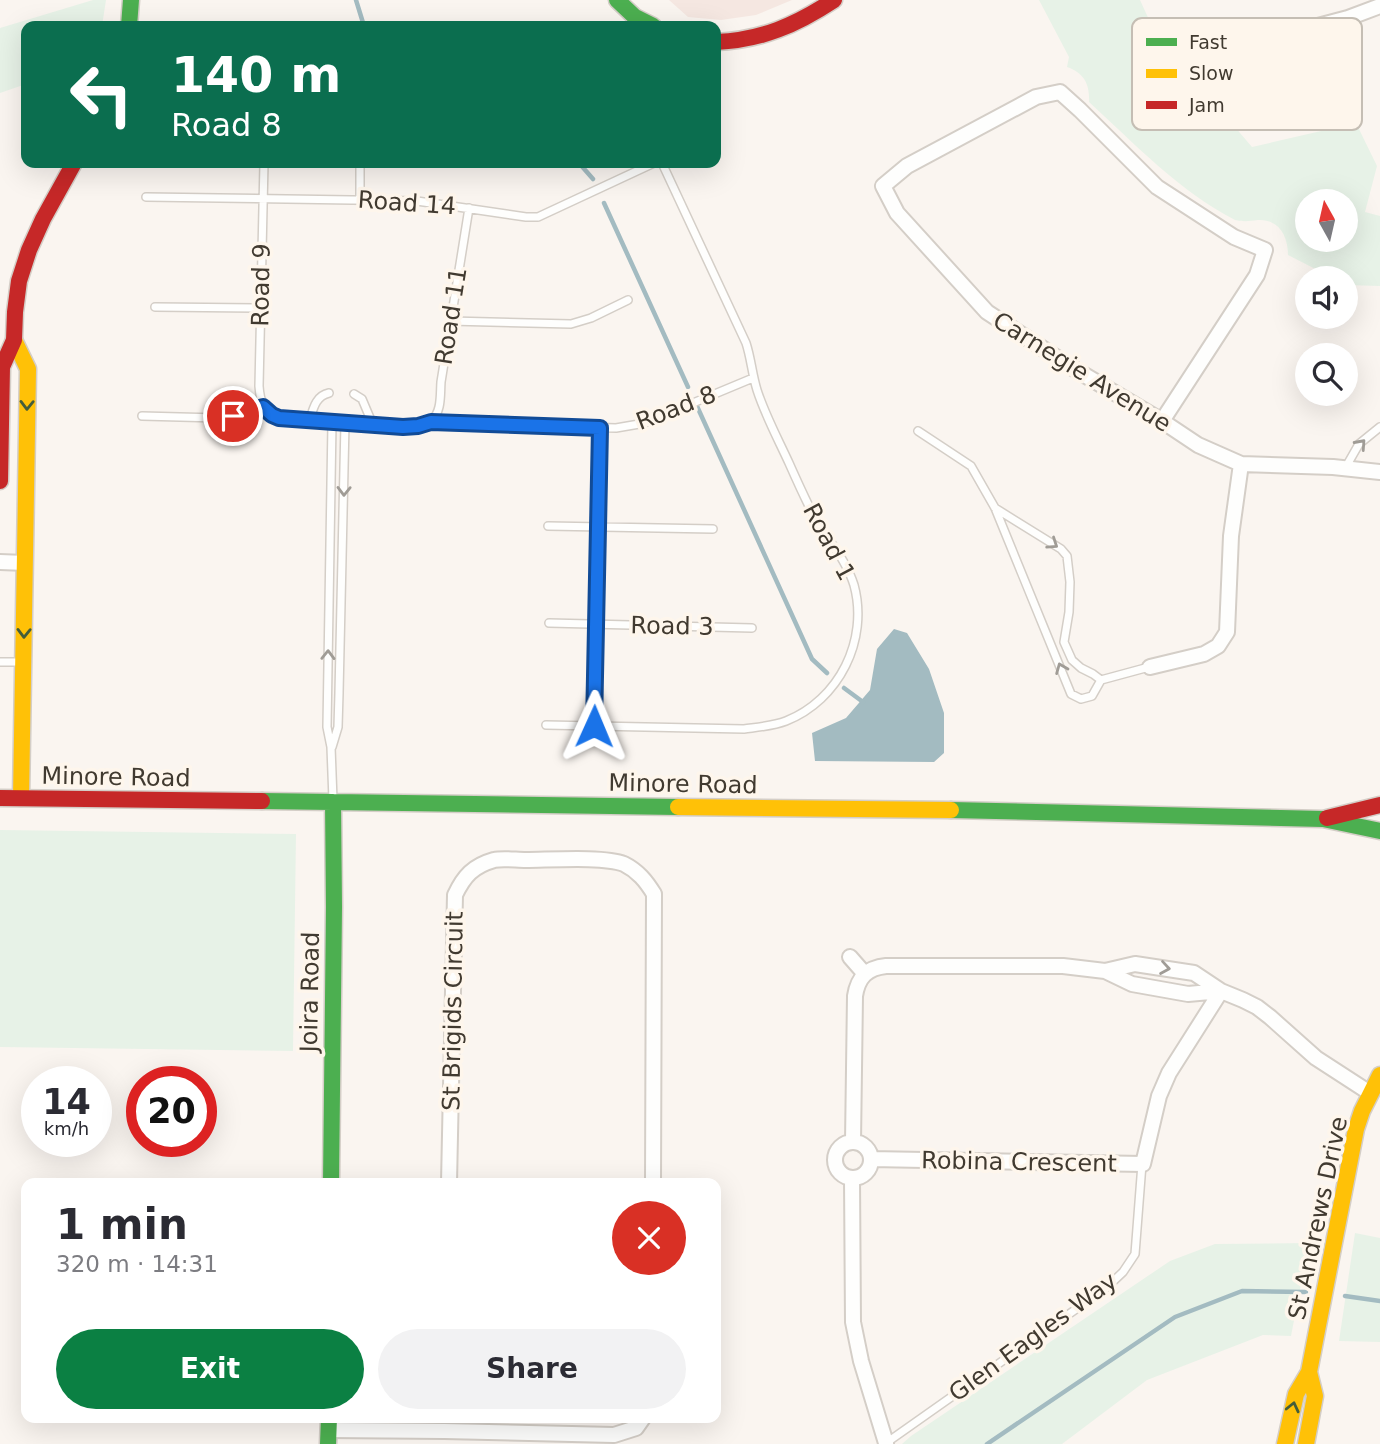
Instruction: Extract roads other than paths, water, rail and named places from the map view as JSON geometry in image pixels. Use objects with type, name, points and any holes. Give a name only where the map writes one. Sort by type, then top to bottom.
[{"type":"street","points":[[129,21],[131,0]]},
{"type":"street","points":[[617,0],[643,21]]},
{"type":"street","points":[[721,42],[782,30],[834,0]]},
{"type":"street","points":[[1348,18],[1380,6]]},
{"type":"street","name":"Carnegie Avenue","points":[[1162,421],[1257,275],[1265,250],[1234,237],[1157,187],[1060,92],[1036,97],[907,166],[883,186],[897,213],[987,312],[1198,445],[1241,464],[1340,466],[1380,472]]},
{"type":"street","points":[[21,798],[28,369],[15,340],[15,312],[19,281],[29,250],[71,168]]},
{"type":"street","points":[[0,481],[2,367],[15,340]]},
{"type":"street","name":"Carnegie Avenue","points":[[1340,466],[1380,461]]},
{"type":"street","points":[[1150,667],[1205,654],[1218,646],[1227,632],[1231,536],[1241,464]]},
{"type":"street","points":[[0,562],[25,562]]},
{"type":"street","name":"Minore Road","points":[[0,798],[1073,812],[1323,819],[1380,831]]},
{"type":"street","name":"Joira Road","points":[[331,1178],[333,802]]},
{"type":"street","name":"Minore Road","points":[[1323,819],[1380,806]]},
{"type":"street","name":"St Brigids Circuit","points":[[449,1178],[455,895],[472,870],[496,860],[603,860],[623,863],[643,876],[654,894],[653,1178]]},
{"type":"street","points":[[850,957],[864,973]]},
{"type":"street","points":[[1105,971],[1135,964],[1194,973],[1221,991],[1257,1007],[1316,1058],[1370,1093]]},
{"type":"street","points":[[853,1142],[855,996],[860,980],[870,969],[886,966],[1063,966],[1105,971],[1132,984],[1188,994],[1221,991]]},
{"type":"street","name":"Robina Crescent","points":[[871,1159],[1143,1164],[1159,1096],[1169,1073],[1221,991]]},
{"type":"street","name":"St Andrews Drive","points":[[1285,1444],[1296,1394],[1309,1373],[1356,1129],[1380,1075]]},
{"type":"street","points":[[853,1142],[864,1145],[870,1154],[871,1164],[866,1173],[852,1179],[838,1171],[835,1160],[838,1149],[853,1142]]},
{"type":"street","points":[[852,1179],[853,1322],[861,1361],[886,1443]]},
{"type":"street","name":"St Andrews Drive","points":[[1306,1444],[1315,1396],[1309,1373]]},
{"type":"street","points":[[328,1431],[444,1424],[614,1436],[636,1428],[640,1423]]},
{"type":"lane","name":"Road 9","points":[[263,407],[259,387],[264,168]]},
{"type":"lane","points":[[360,168],[360,199]]},
{"type":"lane","name":"Road 14","points":[[146,197],[416,201],[526,217],[543,216],[644,168]]},
{"type":"lane","name":"Road 1","points":[[546,725],[744,729],[785,722],[802,713],[833,686],[845,669],[858,628],[854,585],[846,566],[809,506],[762,404],[753,378],[746,343],[664,168]]},
{"type":"lane","name":"Road 11","points":[[431,422],[440,406],[441,382],[468,208]]},
{"type":"lane","points":[[450,321],[571,324],[591,318],[628,300]]},
{"type":"lane","points":[[155,307],[260,308]]},
{"type":"lane","name":"Road 8","points":[[263,407],[279,418],[309,422],[411,427],[431,422],[600,428],[645,423],[753,378]]},
{"type":"lane","points":[[309,422],[317,401],[329,393]]},
{"type":"lane","points":[[354,394],[362,398],[373,425]]},
{"type":"lane","points":[[142,416],[226,417],[263,407]]},
{"type":"lane","points":[[332,423],[327,727],[331,747],[333,802]]},
{"type":"lane","points":[[331,747],[338,727],[340,693],[345,423]]},
{"type":"lane","points":[[1340,466],[1359,444],[1380,427]]},
{"type":"lane","points":[[594,726],[600,428]]},
{"type":"lane","points":[[918,430],[971,466],[995,509],[1071,694],[1081,699],[1092,696],[1101,680],[1150,667]]},
{"type":"lane","points":[[1,457],[27,457]]},
{"type":"lane","points":[[995,509],[1061,549],[1067,556],[1070,582],[1064,642],[1072,660],[1101,680]]},
{"type":"lane","points":[[548,526],[713,529]]},
{"type":"lane","name":"Road 3","points":[[549,623],[752,628]]},
{"type":"lane","points":[[0,662],[23,662]]},
{"type":"lane","points":[[327,692],[340,693]]},
{"type":"lane","name":"Glen Eagles Way","points":[[886,1443],[1107,1288],[1123,1272],[1135,1254],[1143,1164]]},
{"type":"water","points":[[894,629],[907,633],[929,669],[944,713],[944,753],[934,762],[815,761],[812,733],[846,718],[870,690],[877,649]]},
{"type":"waterway","points":[[356,0],[362,21]]},
{"type":"waterway","points":[[583,168],[593,179]]},
{"type":"waterway","points":[[604,203],[688,387]]},
{"type":"waterway","points":[[696,404],[812,659],[827,673]]},
{"type":"waterway","points":[[844,688],[863,702]]},
{"type":"waterway","points":[[987,1444],[1175,1317],[1242,1291],[1306,1292]]},
{"type":"waterway","points":[[1345,1296],[1380,1301]]}]
